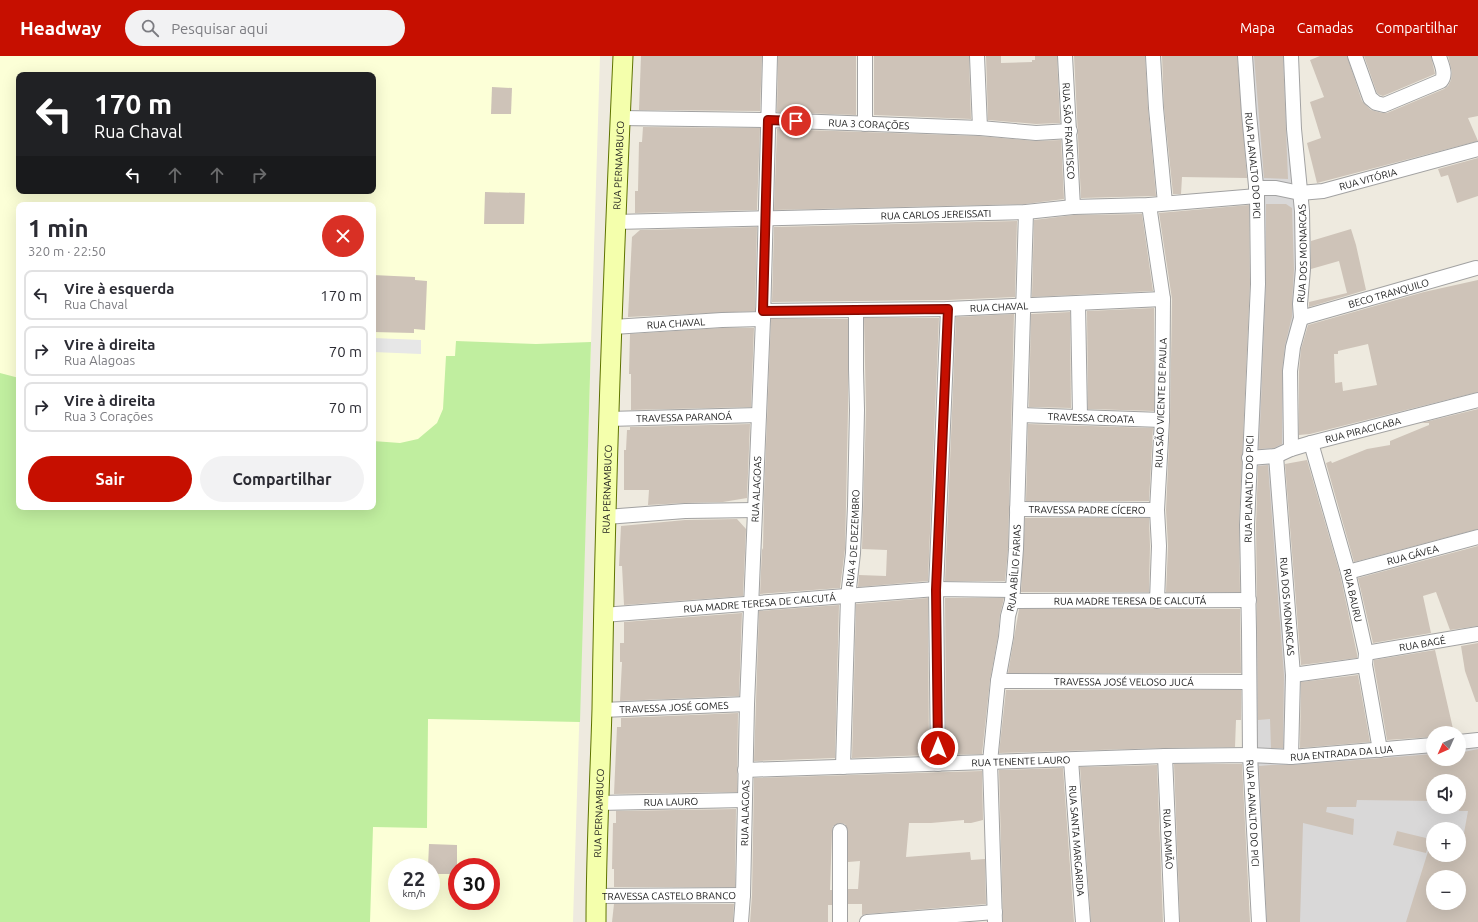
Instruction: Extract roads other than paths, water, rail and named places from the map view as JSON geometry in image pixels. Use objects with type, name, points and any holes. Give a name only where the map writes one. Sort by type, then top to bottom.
[{"type":"street","name":"RUA PERNAMBUCO","points":[[596,922],[608,419],[623,56]]},
{"type":"street","name":"RUA ALAGOAS","points":[[741,922],[743,895],[747,704],[763,315],[770,56]]},
{"type":"street","points":[[865,56],[865,124]]},
{"type":"street","points":[[977,56],[980,128]]},
{"type":"street","name":"RUA SÃO FRANCISCO","points":[[1065,56],[1073,207]]},
{"type":"street","points":[[1153,56],[1156,108],[1165,204]]},
{"type":"street","name":"RUA PLANALTO DO PICI","points":[[1245,56],[1256,192],[1258,284],[1247,525],[1250,755],[1259,922]]},
{"type":"street","name":"RUA DOS MONARCAS","points":[[1291,56],[1294,129],[1302,211],[1303,269],[1300,304],[1301,318],[1293,347],[1290,371],[1291,449]]},
{"type":"street","points":[[1355,56],[1370,98],[1376,103],[1384,105],[1441,81],[1444,78],[1444,72],[1439,56]]},
{"type":"street","name":"RUA 3 CORAÇÕES","points":[[620,118],[768,120],[980,128],[1036,133],[1070,131]]},
{"type":"street","name":"RUA VITÓRIA","points":[[1256,192],[1276,188],[1300,193],[1323,191],[1478,149]]},
{"type":"street","name":"RUA CARLOS JEREISSATI","points":[[615,222],[1026,212],[1073,207],[1165,204],[1256,192]]},
{"type":"street","name":"RUA SÃO VICENTE DE PAULA","points":[[1149,205],[1163,299],[1162,420],[1157,510],[1159,546],[1157,601]]},
{"type":"street","name":"RUA ABÍLIO FARIAS","points":[[995,917],[990,762],[998,681],[1012,596],[1016,549],[1026,212]]},
{"type":"street","name":"BECO TRANQUILO","points":[[1301,318],[1476,268]]},
{"type":"street","name":"RUA CHAVAL","points":[[613,327],[722,320],[763,315],[856,310],[948,309],[1163,299]]},
{"type":"street","points":[[1078,303],[1080,416]]},
{"type":"street","points":[[938,764],[936,590],[948,309]]},
{"type":"street","name":"RUA 4 DE DEZEMBRO","points":[[843,767],[848,597],[853,553],[855,506],[857,410],[856,310]]},
{"type":"street","name":"RUA PIRACICABA","points":[[1249,458],[1276,456],[1291,449],[1311,443],[1478,400]]},
{"type":"street","name":"TRAVESSA PARANOÁ","points":[[608,419],[759,415]]},
{"type":"street","name":"TRAVESSA CROATA","points":[[1020,415],[1162,420]]},
{"type":"street","name":"RUA BAURU","points":[[1311,443],[1348,572],[1366,659],[1380,750]]},
{"type":"street","name":"RUA DOS MONARCAS","points":[[1276,456],[1293,675],[1291,757]]},
{"type":"street","name":"TRAVESSA PADRE CÍCERO","points":[[1017,509],[1157,510]]},
{"type":"street","points":[[606,517],[685,511],[755,510]]},
{"type":"street","name":"RUA GÁVEA","points":[[1348,572],[1478,537]]},
{"type":"street","name":"RUA MADRE TERESA DE CALCUTÁ","points":[[603,615],[936,590],[1012,596],[1157,601],[1249,600]]},
{"type":"street","name":"RUA BAGÉ","points":[[1293,675],[1478,634]]},
{"type":"street","name":"TRAVESSA JOSÉ VELOSO JUCÁ","points":[[998,681],[1249,682]]},
{"type":"street","name":"TRAVESSA JOSÉ GOMES","points":[[602,710],[747,704]]},
{"type":"street","points":[[1466,741],[1478,740]]},
{"type":"street","name":"RUA ENTRADA DA LUA","points":[[1250,755],[1291,757],[1426,746]]},
{"type":"street","name":"RUA TENENTE LAURO","points":[[745,770],[1165,756],[1250,755]]},
{"type":"street","name":"RUA DAMIÃO","points":[[1165,756],[1172,922]]},
{"type":"street","name":"RUA SANTA MARGARIDA","points":[[1071,760],[1083,922]]},
{"type":"street","name":"RUA LAURO","points":[[598,802],[744,800]]},
{"type":"street","points":[[840,831],[840,922]]},
{"type":"street","name":"TRAVESSA CASTELO BRANCO","points":[[596,896],[743,895]]},
{"type":"street","points":[[867,922],[995,917]]}]
